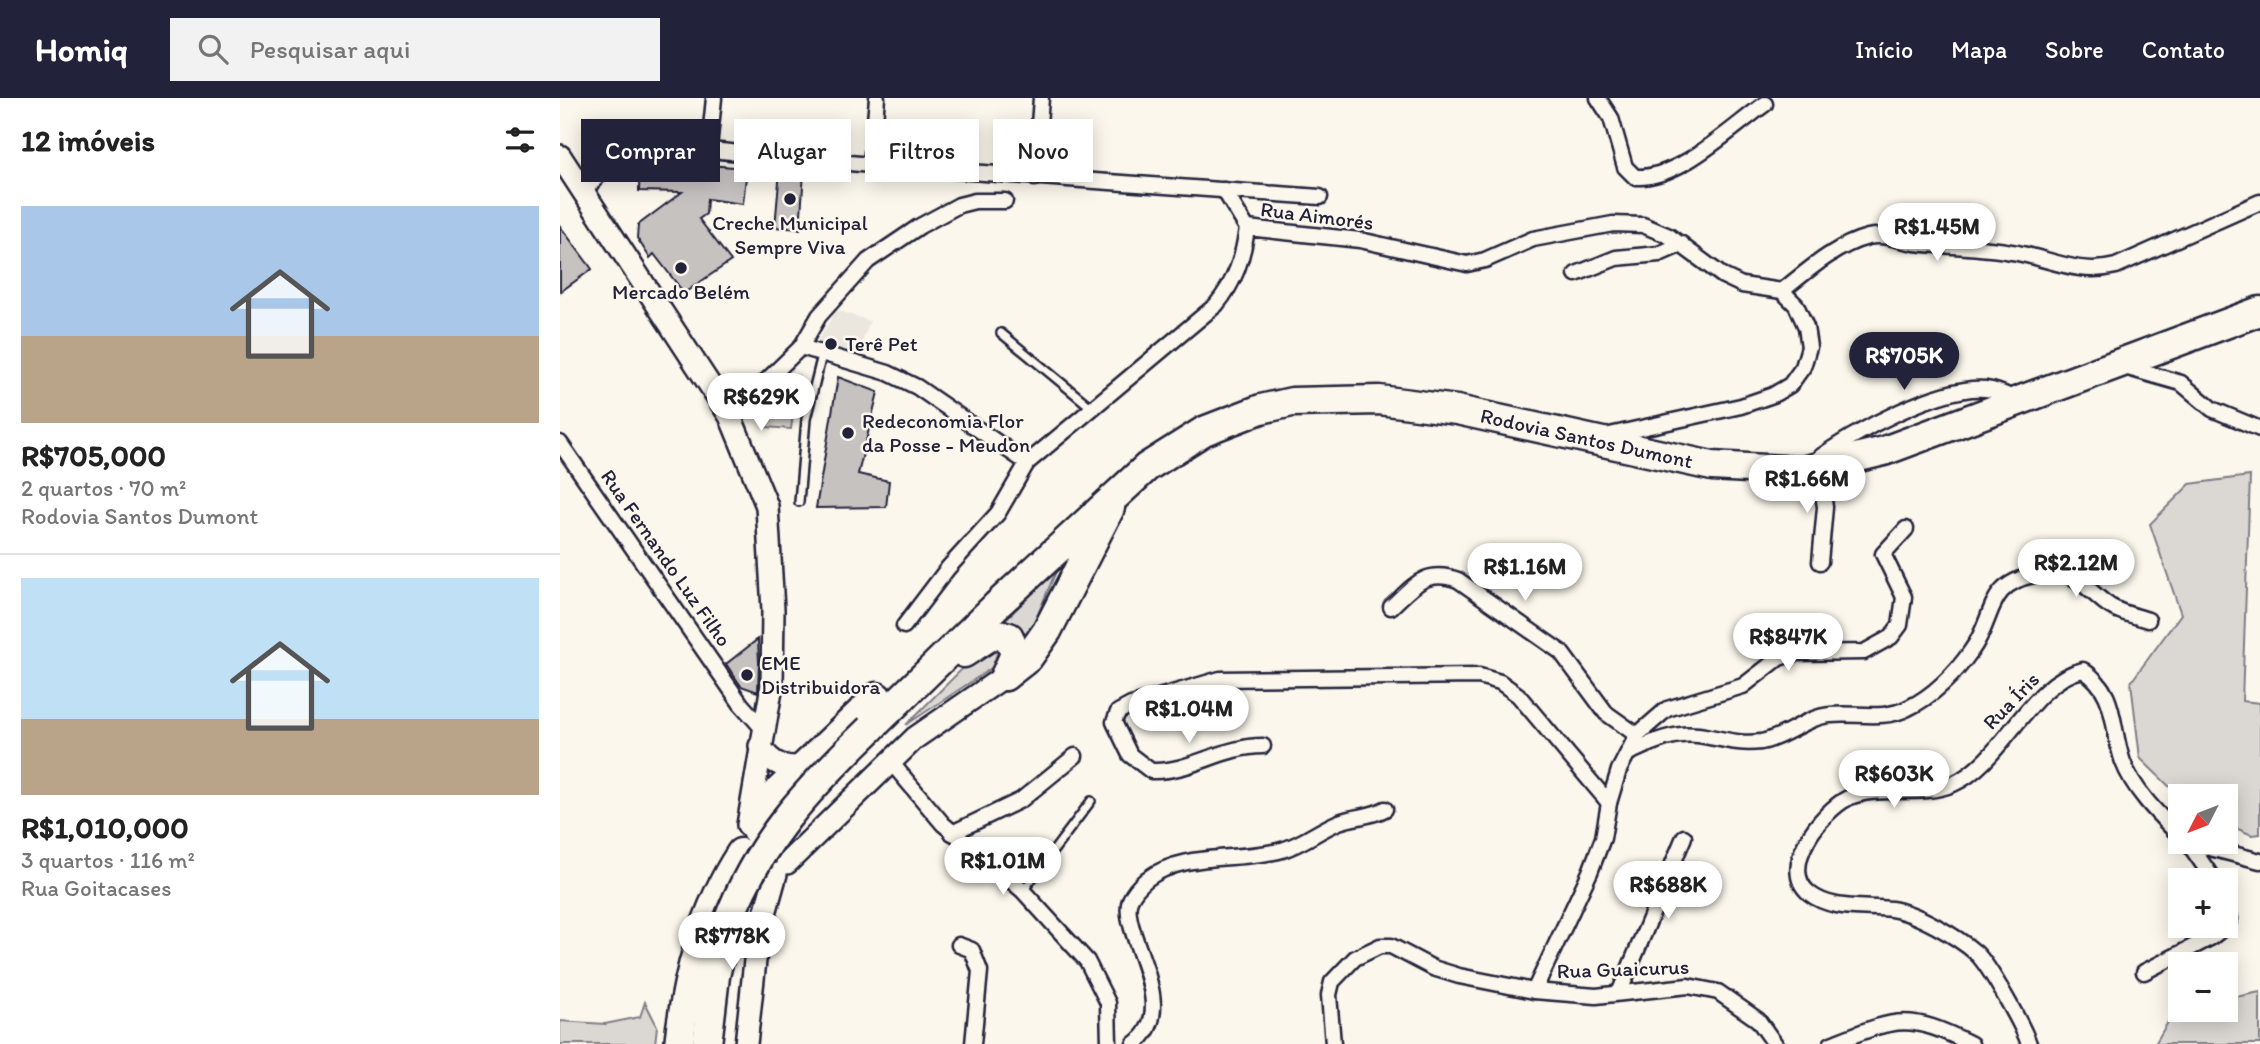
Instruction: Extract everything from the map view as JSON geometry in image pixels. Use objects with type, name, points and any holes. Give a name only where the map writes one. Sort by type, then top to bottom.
[{"type":"highway","name":"Rodovia Santos Dumont","points":[[929,671],[1117,492],[1147,467],[1204,431],[1261,409],[1293,402],[1379,400],[1457,410],[1712,466],[1811,469],[1884,451],[2260,312]]},
{"type":"highway","points":[[1005,676],[1028,658],[1047,631],[1117,492]]},
{"type":"highway","points":[[679,1044],[705,927],[717,894],[767,852],[761,811],[772,797],[808,766],[1004,576],[1039,547],[1117,492]]},
{"type":"highway","points":[[707,1044],[715,976],[727,924],[750,871],[777,827],[813,786],[929,671],[995,633],[1009,637],[1014,644],[1016,654],[1005,676]]},
{"type":"street","points":[[712,119],[715,98]]},
{"type":"street","points":[[875,119],[877,98]]},
{"type":"street","points":[[1039,119],[1041,98]]},
{"type":"street","points":[[1598,98],[1611,118],[1625,167],[1635,177],[1648,178],[1672,170],[1765,104]]},
{"type":"street","points":[[720,149],[865,164]]},
{"type":"street","points":[[564,169],[584,191],[730,415],[767,506],[773,610],[772,685],[761,748],[767,852],[765,906],[748,1009],[746,1044]]},
{"type":"street","points":[[584,191],[592,182]]},
{"type":"street","points":[[1093,182],[1321,197]]},
{"type":"street","points":[[1224,190],[1247,228]]},
{"type":"street","points":[[730,415],[801,348],[845,284],[888,246],[959,205],[975,201],[1005,201]]},
{"type":"street","points":[[1594,439],[1741,406],[1773,395],[1790,385],[1803,368],[1809,347],[1807,327],[1796,305],[1782,291],[1834,253],[1867,237],[1882,235],[1912,243],[2023,254],[2097,271],[2116,266],[2260,202]]},
{"type":"street","name":"Rua Aimorés","points":[[904,626],[948,568],[998,513],[1027,463],[1216,305],[1235,276],[1244,252],[1247,228],[1360,240],[1467,264],[1533,239],[1613,224],[1643,225],[1682,244],[1733,281],[1742,285],[1782,291]]},
{"type":"street","points":[[1576,274],[1616,258],[1659,254],[1682,244]]},
{"type":"street","points":[[801,348],[888,373],[917,387],[1027,463]]},
{"type":"street","points":[[2116,364],[2181,383],[2213,409],[2260,429]]},
{"type":"street","name":"Rua Fernando Luz Filho","points":[[560,443],[741,704],[761,748]]},
{"type":"street","points":[[1811,469],[1825,507],[1820,562]]},
{"type":"street","points":[[1391,607],[1427,576],[1443,575],[1458,580],[1562,652],[1606,713],[1637,735],[1667,709],[1743,686],[1779,658],[1794,653],[1864,652],[1891,637],[1900,625],[1904,610],[1901,588],[1883,554],[1906,529]]},
{"type":"street","points":[[1631,752],[1672,736],[1697,735],[1737,744],[1763,741],[1828,715],[1888,716],[1905,710],[1921,702],[1972,651],[1994,599],[2004,586],[2015,580],[2052,572],[2066,573],[2082,580],[2105,603],[2148,620]]},
{"type":"street","name":"Rua Íris","points":[[2029,1044],[1988,967],[1963,944],[1911,914],[1837,905],[1807,892],[1801,881],[1800,866],[1804,842],[1819,821],[1848,798],[1928,791],[1954,783],[2004,740],[2048,691],[2064,677],[2082,670],[2097,679],[2108,694],[2123,763],[2138,790],[2168,821]]},
{"type":"street","points":[[767,852],[813,837],[890,761],[933,725],[1005,676]]},
{"type":"street","points":[[1263,746],[1219,752],[1172,771],[1151,771],[1130,755],[1114,722],[1123,708],[1220,679],[1479,676],[1500,682],[1518,695],[1609,803]]},
{"type":"street","name":"Rua Guaicurus","points":[[1534,991],[1590,872],[1603,838],[1619,769],[1631,752],[1637,735]]},
{"type":"street","points":[[761,748],[766,756],[778,765],[793,768],[808,766]]},
{"type":"street","points":[[761,748],[772,797]]},
{"type":"street","points":[[952,833],[1021,800],[1075,756]]},
{"type":"street","points":[[890,761],[952,833],[1023,891],[1087,961],[1102,986],[1108,1003],[1109,1044]]},
{"type":"street","points":[[1134,1044],[1145,1037],[1152,1018],[1149,974],[1129,914],[1130,900],[1148,878],[1201,860],[1282,850],[1337,823],[1385,809]]},
{"type":"street","points":[[1620,991],[1684,837]]},
{"type":"street","points":[[2235,854],[2260,861]]},
{"type":"street","points":[[2144,972],[2210,938]]},
{"type":"street","points":[[959,945],[971,950],[979,971],[973,1044]]},
{"type":"street","name":"Rua Guaicurus","points":[[1333,1044],[1329,995],[1332,982],[1343,967],[1370,948],[1391,946],[1433,968],[1458,976],[1534,991],[1572,996],[1688,986],[1718,992],[1758,1020],[1775,1044]]},
{"type":"street","points":[[1830,1044],[1895,1020],[1937,1027],[1971,1044]]},
{"type":"lane","points":[[1001,333],[1092,408]]},
{"type":"lane","points":[[799,502],[806,419],[822,355]]},
{"type":"lane","points":[[1023,891],[1091,802]]},
{"type":"shaded area","points":[[836,310],[870,321],[855,361],[813,349]]},
{"type":"shaded area","points":[[773,373],[798,376],[791,429],[766,427]]},
{"type":"shaded area","points":[[2250,476],[2242,701],[2260,703],[2260,834],[2252,835],[2238,829],[2238,784],[2168,785],[2140,758],[2131,682],[2181,614],[2150,524],[2190,484]]},
{"type":"shaded area","points":[[1057,569],[1024,647],[1000,625]]},
{"type":"shaded area","points":[[990,649],[997,653],[993,667],[906,725],[977,654]]},
{"type":"shaded area","points":[[2260,992],[2260,1044],[2155,1044],[2168,1022],[2238,1022],[2238,997]]},
{"type":"shaded area","points":[[645,1002],[657,1026],[655,1044],[560,1044],[560,1021],[605,1024],[640,1017]]},
{"type":"building","points":[[720,166],[734,167],[734,182],[745,182],[743,204],[707,199],[706,214],[699,219],[731,261],[684,293],[654,254],[650,258],[637,238],[638,225],[682,192],[639,191],[639,182],[720,182]]},
{"type":"building","name":"Creche Municipal Sempre Viva","points":[[779,182],[803,182],[800,229],[775,227]]},
{"type":"building","points":[[560,226],[592,269],[560,292]]},
{"type":"building","name":"Redeconomia Flor da Posse - Meudon","points":[[838,377],[878,392],[858,474],[889,481],[886,507],[816,508]]},
{"type":"building","name":"EME Distribuidora","points":[[758,639],[758,692],[741,686],[726,664]]},
{"type":"place","name":"Creche Municipal Sempre Viva","points":[[790,199]]},
{"type":"place","name":"Mercado Belém","points":[[681,268]]},
{"type":"place","name":"Terê Pet","points":[[831,344]]},
{"type":"place","name":"Redeconomia Flor da Posse - Meudon","points":[[848,433]]},
{"type":"place","name":"EME Distribuidora","points":[[747,675]]}]
